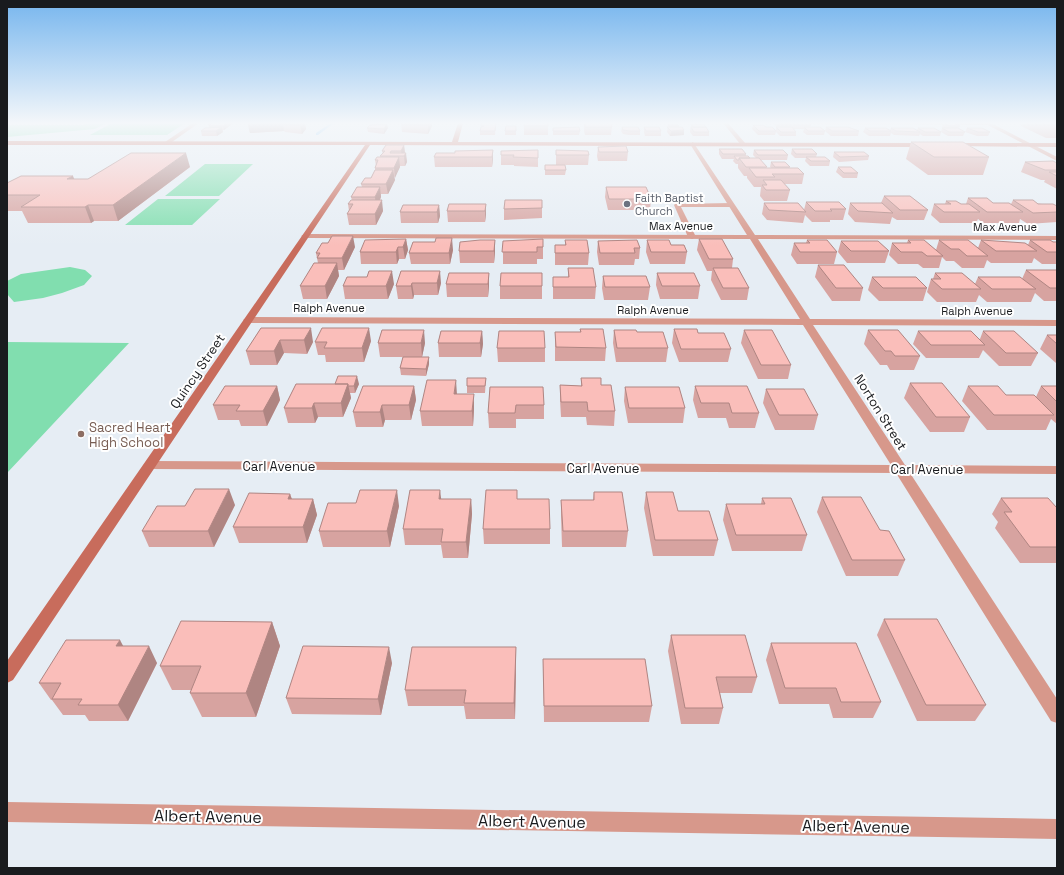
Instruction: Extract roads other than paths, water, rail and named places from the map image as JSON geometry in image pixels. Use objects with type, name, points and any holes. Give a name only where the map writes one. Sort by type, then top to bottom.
[{"type":"main road","name":"Quincy Street","points":[[7,675],[355,164]]},
{"type":"street","name":"Norton Street","points":[[705,164],[751,237],[808,322],[1057,715]]},
{"type":"street","points":[[692,237],[677,205],[731,205]]},
{"type":"street","name":"Max Avenue","points":[[305,236],[1057,238]]},
{"type":"street","name":"Ralph Avenue","points":[[248,320],[1057,323]]},
{"type":"street","name":"Carl Avenue","points":[[150,465],[1057,470]]},
{"type":"street","name":"Albert Avenue","points":[[7,812],[1057,830]]},
{"type":"place","name":"Faith Baptist Church","points":[[627,204]]},
{"type":"place","name":"Sacred Heart High School","points":[[81,434]]}]
